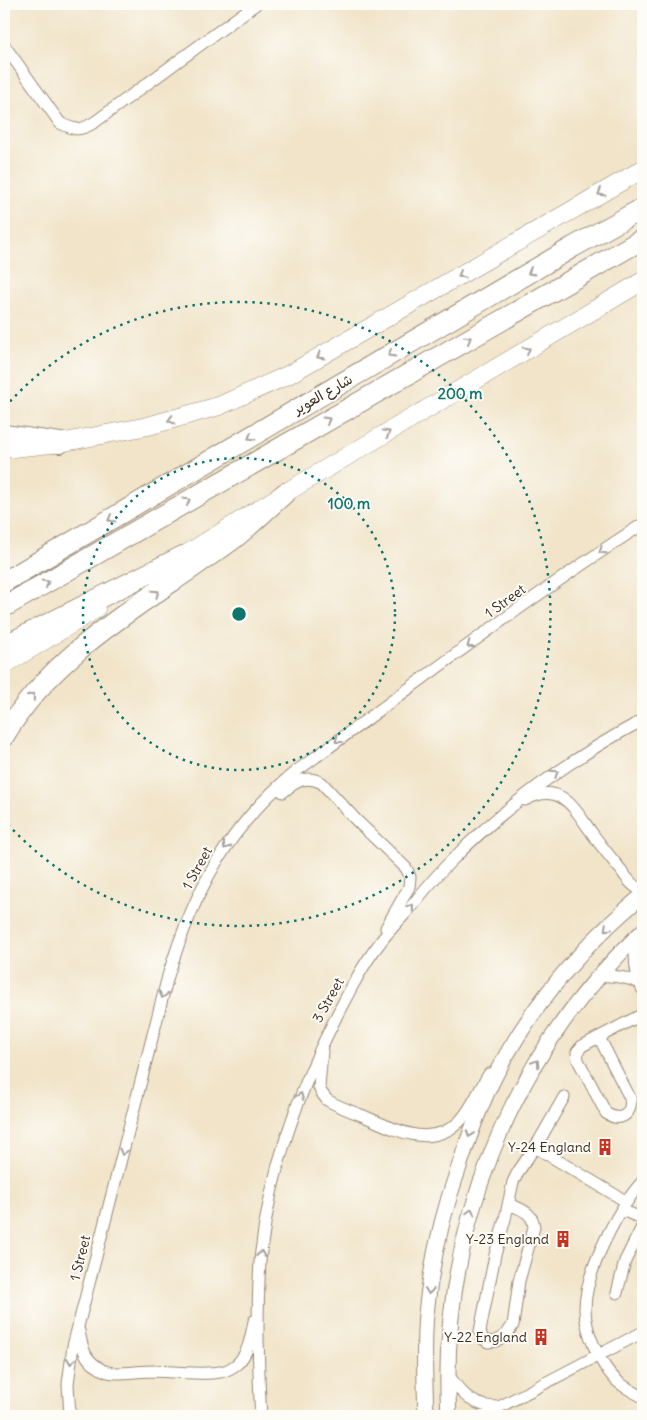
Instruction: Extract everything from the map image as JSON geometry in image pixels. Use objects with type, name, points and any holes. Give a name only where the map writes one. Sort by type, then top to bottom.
[{"type":"highway","name":"شارع العوير","points":[[4,582],[643,208]]},
{"type":"highway","name":"شارع العوير","points":[[4,607],[643,239]]},
{"type":"highway","points":[[4,435],[60,443]]},
{"type":"highway","points":[[4,736],[22,708],[60,665],[105,628],[236,536],[285,493]]},
{"type":"highway","points":[[4,646],[183,556]]},
{"type":"main road","points":[[4,449],[60,443],[148,426],[219,406],[288,375],[643,168]]},
{"type":"main road","points":[[4,665],[285,493],[643,281]]},
{"type":"street","points":[[4,45],[60,123],[72,129],[84,128],[95,122],[256,4]]},
{"type":"street","name":"1 Street","points":[[70,1416],[68,1384],[78,1327],[149,1050],[177,947],[200,891],[212,868],[230,840],[285,780],[569,573],[643,524]]},
{"type":"street","name":"3 Street","points":[[261,1416],[258,1302],[261,1250],[277,1169],[300,1095],[323,1041],[343,1003],[379,944],[448,864],[504,812],[548,777],[602,742],[643,720]]},
{"type":"street","points":[[257,809],[298,780],[310,778],[317,780],[327,787],[372,836],[406,868],[410,877],[409,887],[389,921],[379,944]]},
{"type":"street","points":[[504,812],[535,795],[548,793],[560,796],[574,808],[634,887],[643,891]]},
{"type":"street","points":[[426,1416],[424,1358],[426,1315],[432,1268],[449,1196],[476,1119],[497,1072],[539,1004],[569,967],[621,914],[643,895]]},
{"type":"street","points":[[449,1416],[452,1319],[460,1263],[472,1207],[486,1166],[507,1117],[532,1070],[565,1019],[598,976],[641,933]]},
{"type":"street","points":[[641,933],[634,959],[641,986]]},
{"type":"street","points":[[598,976],[615,976],[632,980],[641,986]]},
{"type":"street","points":[[599,1037],[630,1098],[631,1106],[629,1110],[620,1117],[612,1117],[606,1113],[577,1056],[579,1048],[582,1046],[599,1037],[643,1014]]},
{"type":"street","points":[[323,1041],[319,1087],[328,1100],[399,1131],[414,1136],[426,1136],[448,1130],[458,1123],[465,1115],[495,1065],[523,1028]]},
{"type":"street","points":[[508,1204],[528,1213],[533,1219],[534,1227],[519,1281],[511,1329],[506,1335],[496,1341],[488,1342],[482,1338],[480,1331],[495,1255],[513,1182],[564,1096]]},
{"type":"street","points":[[535,1147],[643,1219]]},
{"type":"street","points":[[643,1181],[625,1206],[609,1234],[598,1258],[586,1298],[586,1322],[589,1333],[604,1364],[617,1381],[643,1397]]},
{"type":"street","points":[[617,1293],[625,1261],[643,1225]]},
{"type":"street","points":[[78,1327],[85,1355],[98,1368],[106,1371],[115,1373],[154,1371],[219,1372],[232,1368],[246,1352],[258,1302]]},
{"type":"street","points":[[482,1416],[643,1332]]},
{"type":"street","points":[[449,1376],[461,1392],[472,1400],[484,1406],[499,1407]]},
{"type":"place","name":"Y-24 England","points":[[605,1147]]},
{"type":"place","name":"Y-23 England","points":[[563,1239]]},
{"type":"place","name":"Y-22 England","points":[[541,1337]]}]
